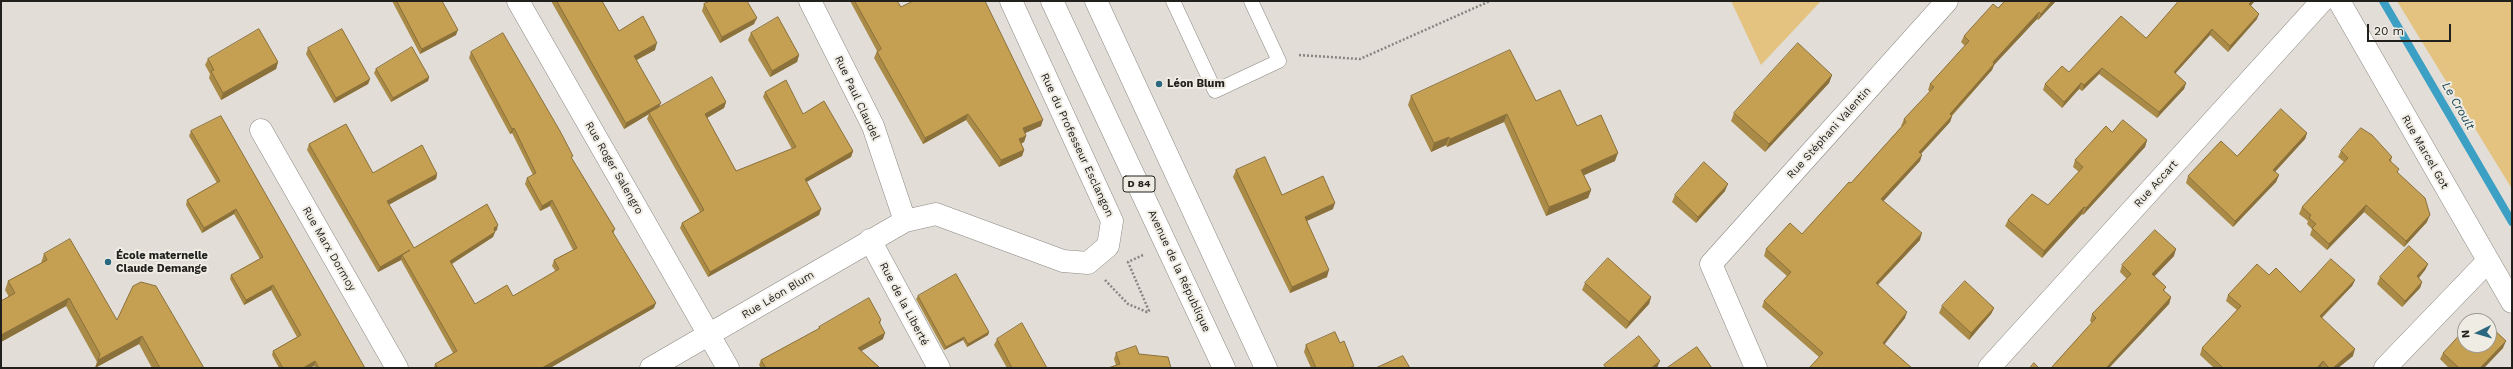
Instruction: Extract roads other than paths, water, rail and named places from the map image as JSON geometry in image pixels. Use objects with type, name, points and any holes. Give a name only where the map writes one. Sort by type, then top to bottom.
[{"type":"street","name":"Rue Roger Salengro","points":[[518,1],[711,334],[728,368]]},
{"type":"street","name":"Rue Paul Claudel","points":[[810,1],[873,126],[905,221]]},
{"type":"street","name":"Rue du Professeur Esclangon","points":[[905,221],[936,214],[1063,261],[1088,263],[1108,246],[1112,221],[1011,1]]},
{"type":"street","name":"Avenue de la République","points":[[1052,1],[1224,368]]},
{"type":"street","points":[[1096,1],[1266,368]]},
{"type":"street","name":"Rue Stéphani Valentin","points":[[1756,368],[1711,264],[1947,1]]},
{"type":"street","name":"Rue Accart","points":[[1989,368],[2322,1]]},
{"type":"street","name":"Rue Marcel Got","points":[[2339,1],[2512,302]]},
{"type":"street","name":"Rue Marx Dormoy","points":[[261,130],[397,368]]},
{"type":"street","name":"Rue Léon Blum","points":[[651,368],[905,221]]},
{"type":"street","name":"Rue de la Liberté","points":[[870,240],[939,368]]},
{"type":"street","points":[[2385,368],[2488,261]]},
{"type":"lane","points":[[1173,1],[1215,91],[1280,61],[1251,1]]},
{"type":"waterway","name":"Le Croult","points":[[2383,1],[2512,222]]},
{"type":"place","name":"Léon Blum","points":[[1159,84]]},
{"type":"place","name":"École maternelle Claude Demange","points":[[108,262]]}]
